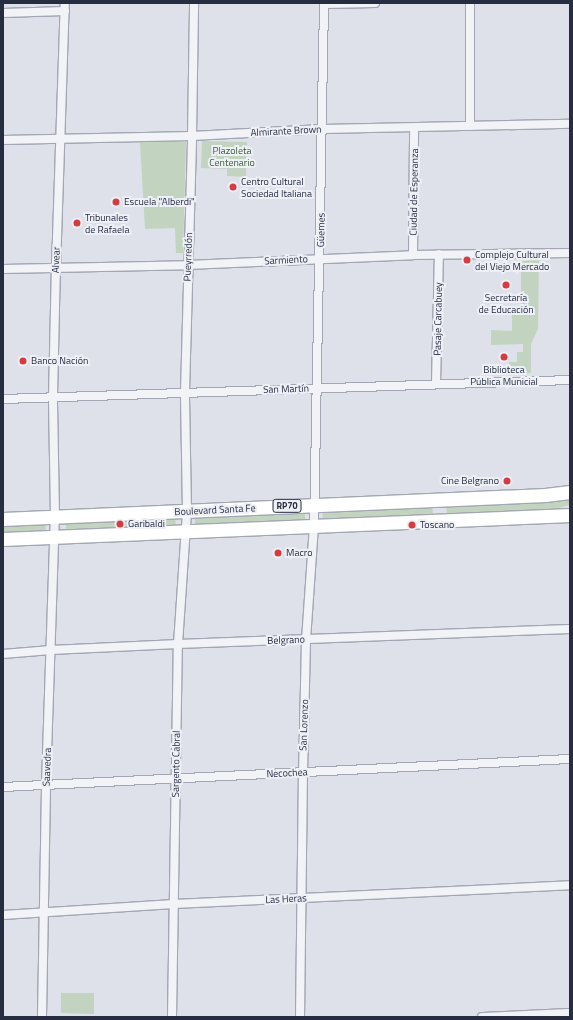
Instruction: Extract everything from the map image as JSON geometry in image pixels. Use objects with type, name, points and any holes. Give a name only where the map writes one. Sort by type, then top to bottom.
[{"type":"main road","name":"Boulevard Santa Fe","points":[[3,519],[545,495],[570,492]]},
{"type":"main road","points":[[438,500],[438,520]]},
{"type":"main road","name":"Boulevard Santa Fe","points":[[3,539],[570,515]]},
{"type":"street","name":"Pueyrredón","points":[[186,511],[185,392],[187,265],[192,136],[194,3]]},
{"type":"street","points":[[324,4],[375,3]]},
{"type":"street","points":[[470,3],[470,126]]},
{"type":"street","name":"Güemes","points":[[315,505],[316,388],[323,129],[324,4]]},
{"type":"street","points":[[3,13],[65,7]]},
{"type":"street","name":"Alvear","points":[[55,516],[53,396],[65,7]]},
{"type":"street","name":"Almirante Brown","points":[[3,140],[192,136],[323,129],[570,124]]},
{"type":"street","name":"Ciudad de Esperanza","points":[[413,255],[414,128]]},
{"type":"street","name":"Sarmiento","points":[[3,269],[187,265],[439,254],[570,252]]},
{"type":"street","name":"Pasaje Carcabuey","points":[[436,383],[439,254]]},
{"type":"street","name":"San Martín","points":[[3,399],[436,383],[570,380]]},
{"type":"street","name":"San Lorenzo","points":[[300,1017],[306,640],[315,505]]},
{"type":"street","name":"Sargento Cabral","points":[[172,1017],[178,644],[186,511]]},
{"type":"street","name":"Saavedra","points":[[42,1017],[46,784],[55,516]]},
{"type":"street","name":"Belgrano","points":[[3,654],[51,650],[178,644],[570,629]]},
{"type":"street","name":"Necochea","points":[[3,787],[570,759]]},
{"type":"street","name":"Las Heras","points":[[3,915],[174,904],[570,885]]},
{"type":"street","points":[[482,1017],[570,1013]]},
{"type":"green space","name":"Plazoleta Centenario","points":[[202,141],[247,142],[246,177],[227,176],[227,169],[201,168]]},
{"type":"green space","points":[[140,142],[186,142],[183,253],[176,253],[175,228],[145,229]]},
{"type":"green space","points":[[539,260],[538,329],[531,344],[531,373],[509,374],[509,362],[517,362],[517,352],[523,352],[523,344],[491,345],[491,330],[512,331],[512,309],[521,309],[521,261]]},
{"type":"green space","points":[[570,497],[570,505],[551,510],[447,514],[446,505],[554,501]]},
{"type":"green space","points":[[432,505],[433,515],[323,519],[322,510]]},
{"type":"green space","points":[[305,511],[305,521],[195,525],[195,516]]},
{"type":"green space","points":[[175,517],[176,526],[66,531],[66,521]]},
{"type":"green space","points":[[45,522],[46,532],[3,534],[3,524]]},
{"type":"green space","points":[[61,993],[94,993],[94,1014],[61,1013]]},
{"type":"place","name":"Centro Cultural Sociedad Italiana","points":[[233,187]]},
{"type":"place","name":"Escuela \"Alberdi\"","points":[[116,202]]},
{"type":"place","name":"Tribunales de Rafaela","points":[[77,223]]},
{"type":"place","name":"Complejo Cultural del Viejo Mercado","points":[[467,260]]},
{"type":"place","name":"Secretaría de Educación","points":[[506,285]]},
{"type":"place","name":"Biblioteca Pública Municial","points":[[504,357]]},
{"type":"place","name":"Banco Nación","points":[[23,361]]},
{"type":"place","name":"Cine Belgrano","points":[[507,481]]},
{"type":"place","name":"Garibaldi","points":[[120,524]]},
{"type":"place","name":"Toscano","points":[[412,525]]},
{"type":"place","name":"Macro","points":[[278,553]]}]
